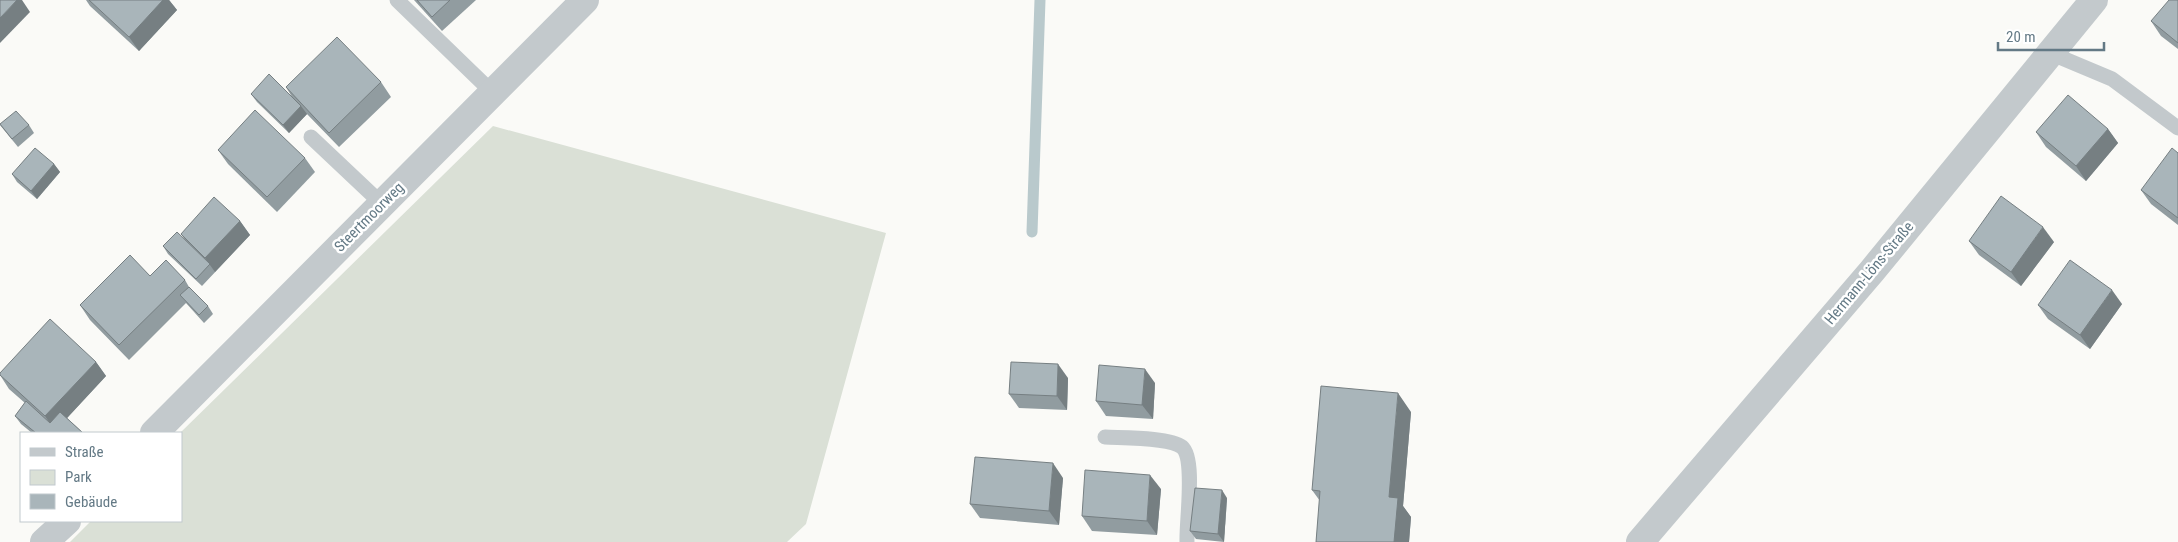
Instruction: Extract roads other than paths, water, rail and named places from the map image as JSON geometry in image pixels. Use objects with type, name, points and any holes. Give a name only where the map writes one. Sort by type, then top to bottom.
[{"type":"street","name":"Steertmoorweg","points":[[155,432],[585,0]]},
{"type":"street","name":"Hermann-Löns-Straße","points":[[1640,542],[1872,271],[2094,0]]},
{"type":"street","points":[[44,542],[65,522]]},
{"type":"lane","points":[[397,0],[493,93]]},
{"type":"lane","points":[[2050,53],[2112,79],[2178,128]]},
{"type":"lane","points":[[311,137],[382,204]]},
{"type":"lane","points":[[1105,437],[1141,438],[1173,443],[1182,448],[1188,458],[1190,471],[1187,542]]},
{"type":"waterway","points":[[1032,232],[1040,0]]}]
